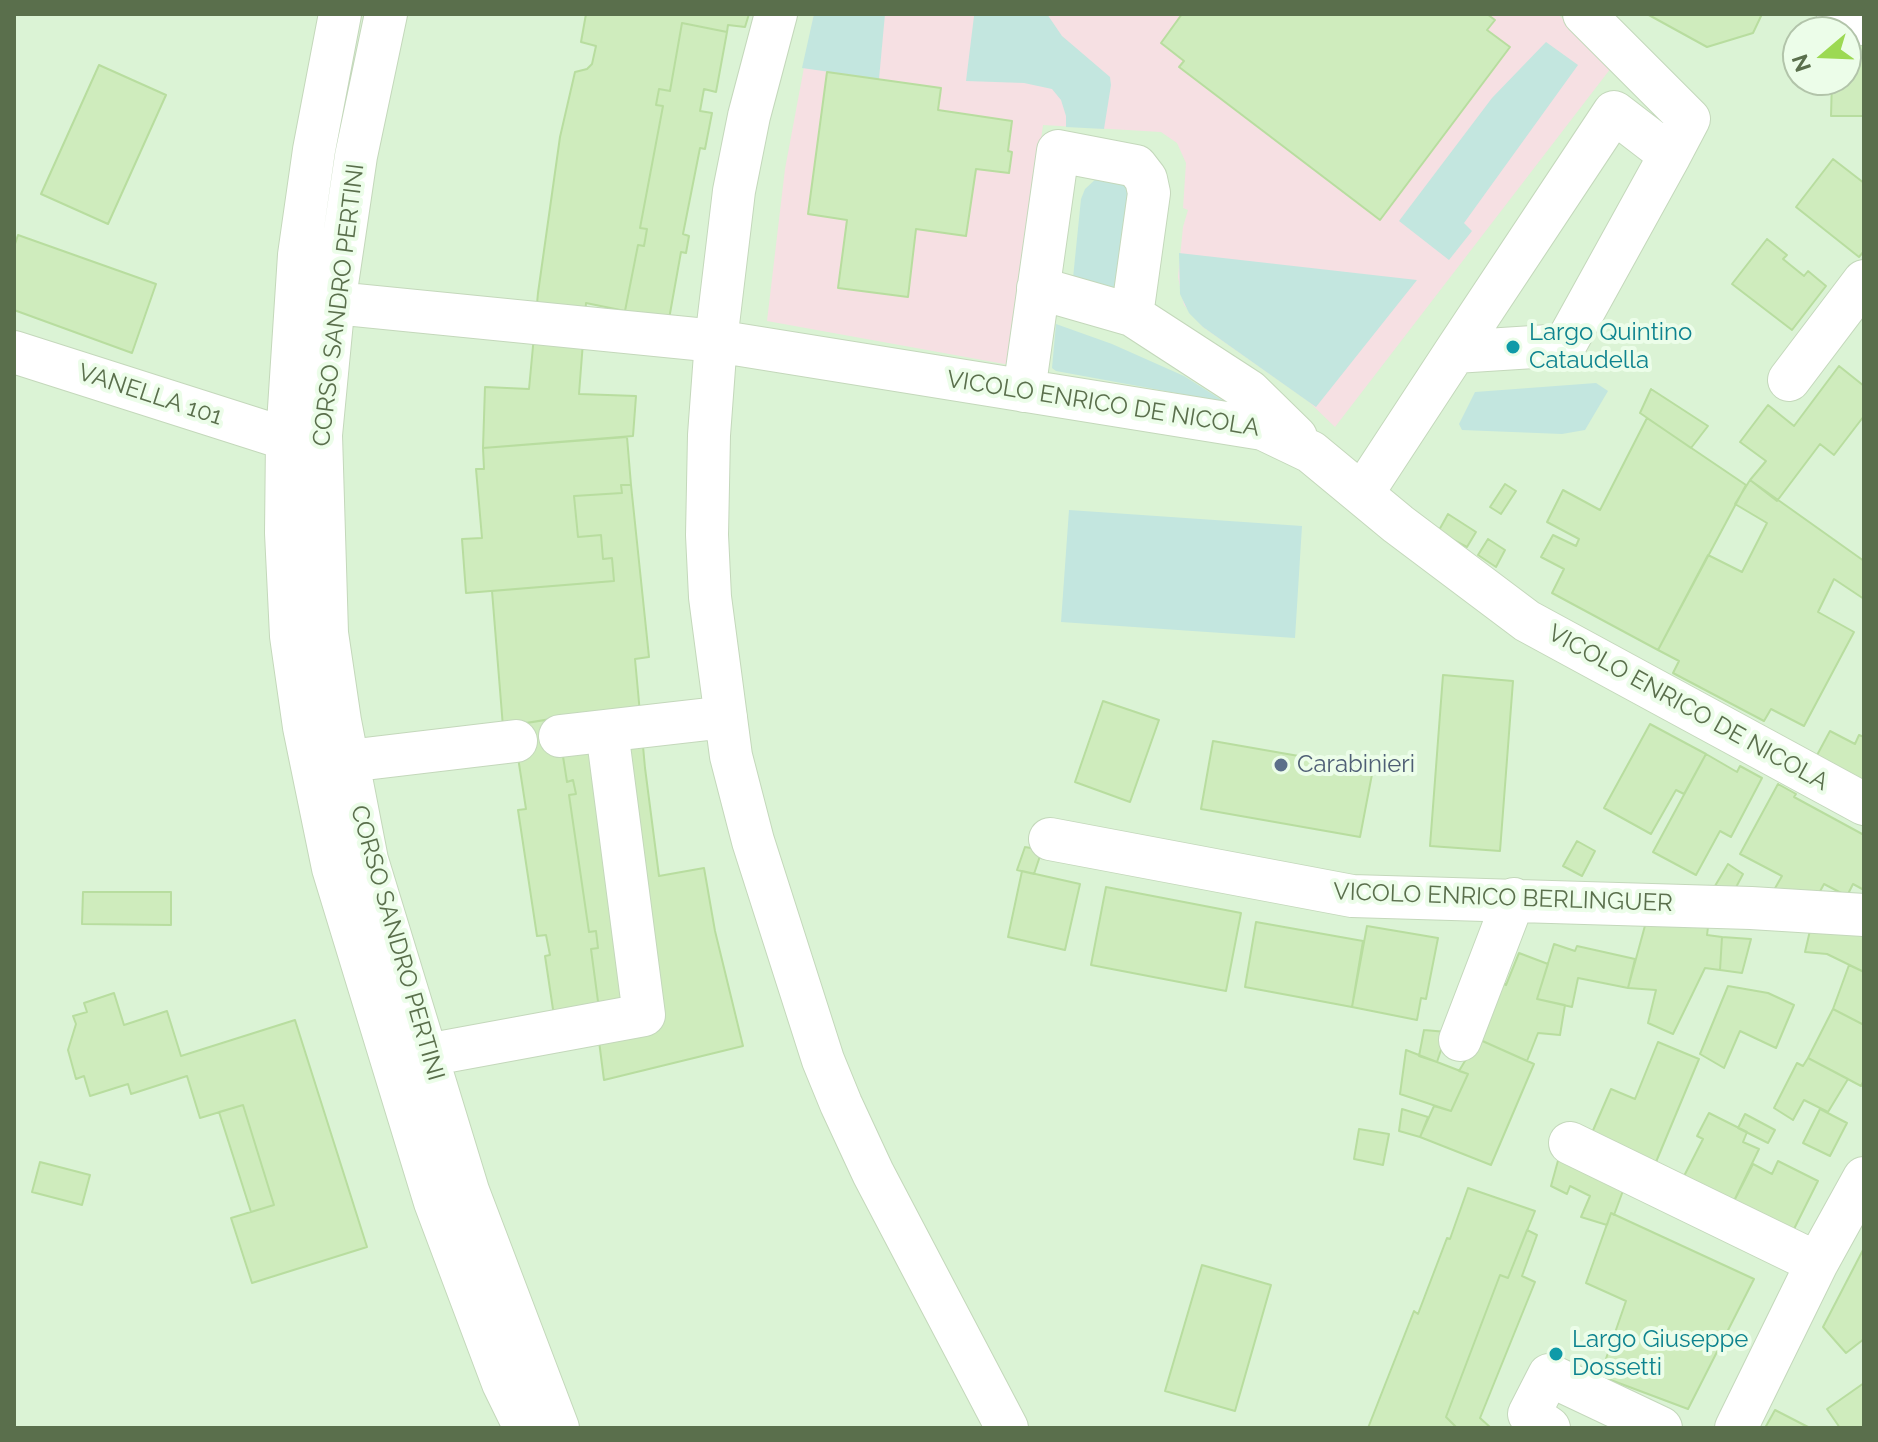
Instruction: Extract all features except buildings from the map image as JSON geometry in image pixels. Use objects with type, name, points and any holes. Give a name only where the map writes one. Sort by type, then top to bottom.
[{"type":"street","name":"CORSO SANDRO PERTINI","points":[[340,14],[314,150],[299,255],[287,439],[286,533],[291,636],[304,727],[333,868],[435,1202],[498,1370],[525,1428]]},
{"type":"street","name":"CORSO SANDRO PERTINI","points":[[386,14],[356,156],[335,303],[321,435],[327,633],[367,860],[468,1191],[558,1428]]},
{"type":"street","points":[[776,14],[749,116],[734,191],[716,341],[709,435],[707,535],[710,597],[731,756],[753,841],[823,1060],[873,1173],[1007,1428]]},
{"type":"street","points":[[1455,352],[1565,345],[1689,119],[1584,14]]},
{"type":"street","points":[[1362,494],[1614,112],[1648,79]]},
{"type":"street","points":[[1614,112],[1670,155]]},
{"type":"street","points":[[1024,391],[1058,151],[1136,166],[1146,179],[1149,193],[1132,315]]},
{"type":"street","points":[[1789,380],[1864,281]]},
{"type":"street","points":[[1038,288],[1132,315],[1249,391],[1311,452]]},
{"type":"street","name":"VICOLO ENRICO DE NICOLA","points":[[335,303],[716,341],[1263,429],[1311,452],[1527,621],[1864,804]]},
{"type":"street","name":"VANELLA 101","points":[[14,352],[287,439]]},
{"type":"street","points":[[560,736],[726,717]]},
{"type":"street","points":[[427,1055],[644,1015],[607,731]]},
{"type":"street","points":[[348,761],[516,741]]},
{"type":"street","name":"VICOLO ENRICO BERLINGUER","points":[[1050,839],[1352,896],[1514,899],[1864,915]]},
{"type":"street","points":[[1460,1040],[1514,899]]},
{"type":"street","points":[[1570,1143],[1817,1263]]},
{"type":"street","points":[[1736,1428],[1817,1263],[1864,1178]]},
{"type":"street","points":[[1549,1428],[1529,1414],[1549,1375],[1661,1428]]},
{"type":"shaded area","points":[[14,14],[1864,14],[1864,1428],[14,1428]]},
{"type":"shaded area","points":[[814,14],[1558,14],[1611,68],[1335,427],[1308,401],[1203,327],[1184,305],[1178,277],[1183,227],[1188,210],[1183,208],[1186,163],[1177,143],[1161,132],[1043,125],[1010,365],[767,321],[785,169]]},
{"type":"shaded area","points":[[814,14],[885,14],[879,79],[802,68]]},
{"type":"shaded area","points":[[968,14],[1047,14],[1062,36],[1110,77],[1104,129],[1066,127],[1061,100],[1052,89],[1024,83],[966,81],[974,16]]},
{"type":"shaded area","points":[[1546,42],[1578,65],[1464,223],[1472,231],[1449,260],[1399,221],[1492,98]]},
{"type":"shaded area","points":[[1097,178],[1133,187],[1116,290],[1073,278],[1081,199],[1085,189]]},
{"type":"shaded area","points":[[1179,253],[1417,280],[1316,407],[1203,327],[1189,313],[1180,294]]},
{"type":"shaded area","points":[[1056,324],[1112,344],[1184,376],[1225,402],[1056,371],[1052,368]]},
{"type":"shaded area","points":[[1596,383],[1608,391],[1585,430],[1562,434],[1462,430],[1459,424],[1475,392]]},
{"type":"shaded area","points":[[1069,510],[1302,526],[1295,638],[1061,622]]},
{"type":"place","name":"Largo Quintino Cataudella","points":[[1513,347]]},
{"type":"place","name":"Carabinieri","points":[[1281,765]]},
{"type":"place","name":"Largo Giuseppe Dossetti","points":[[1556,1354]]}]
